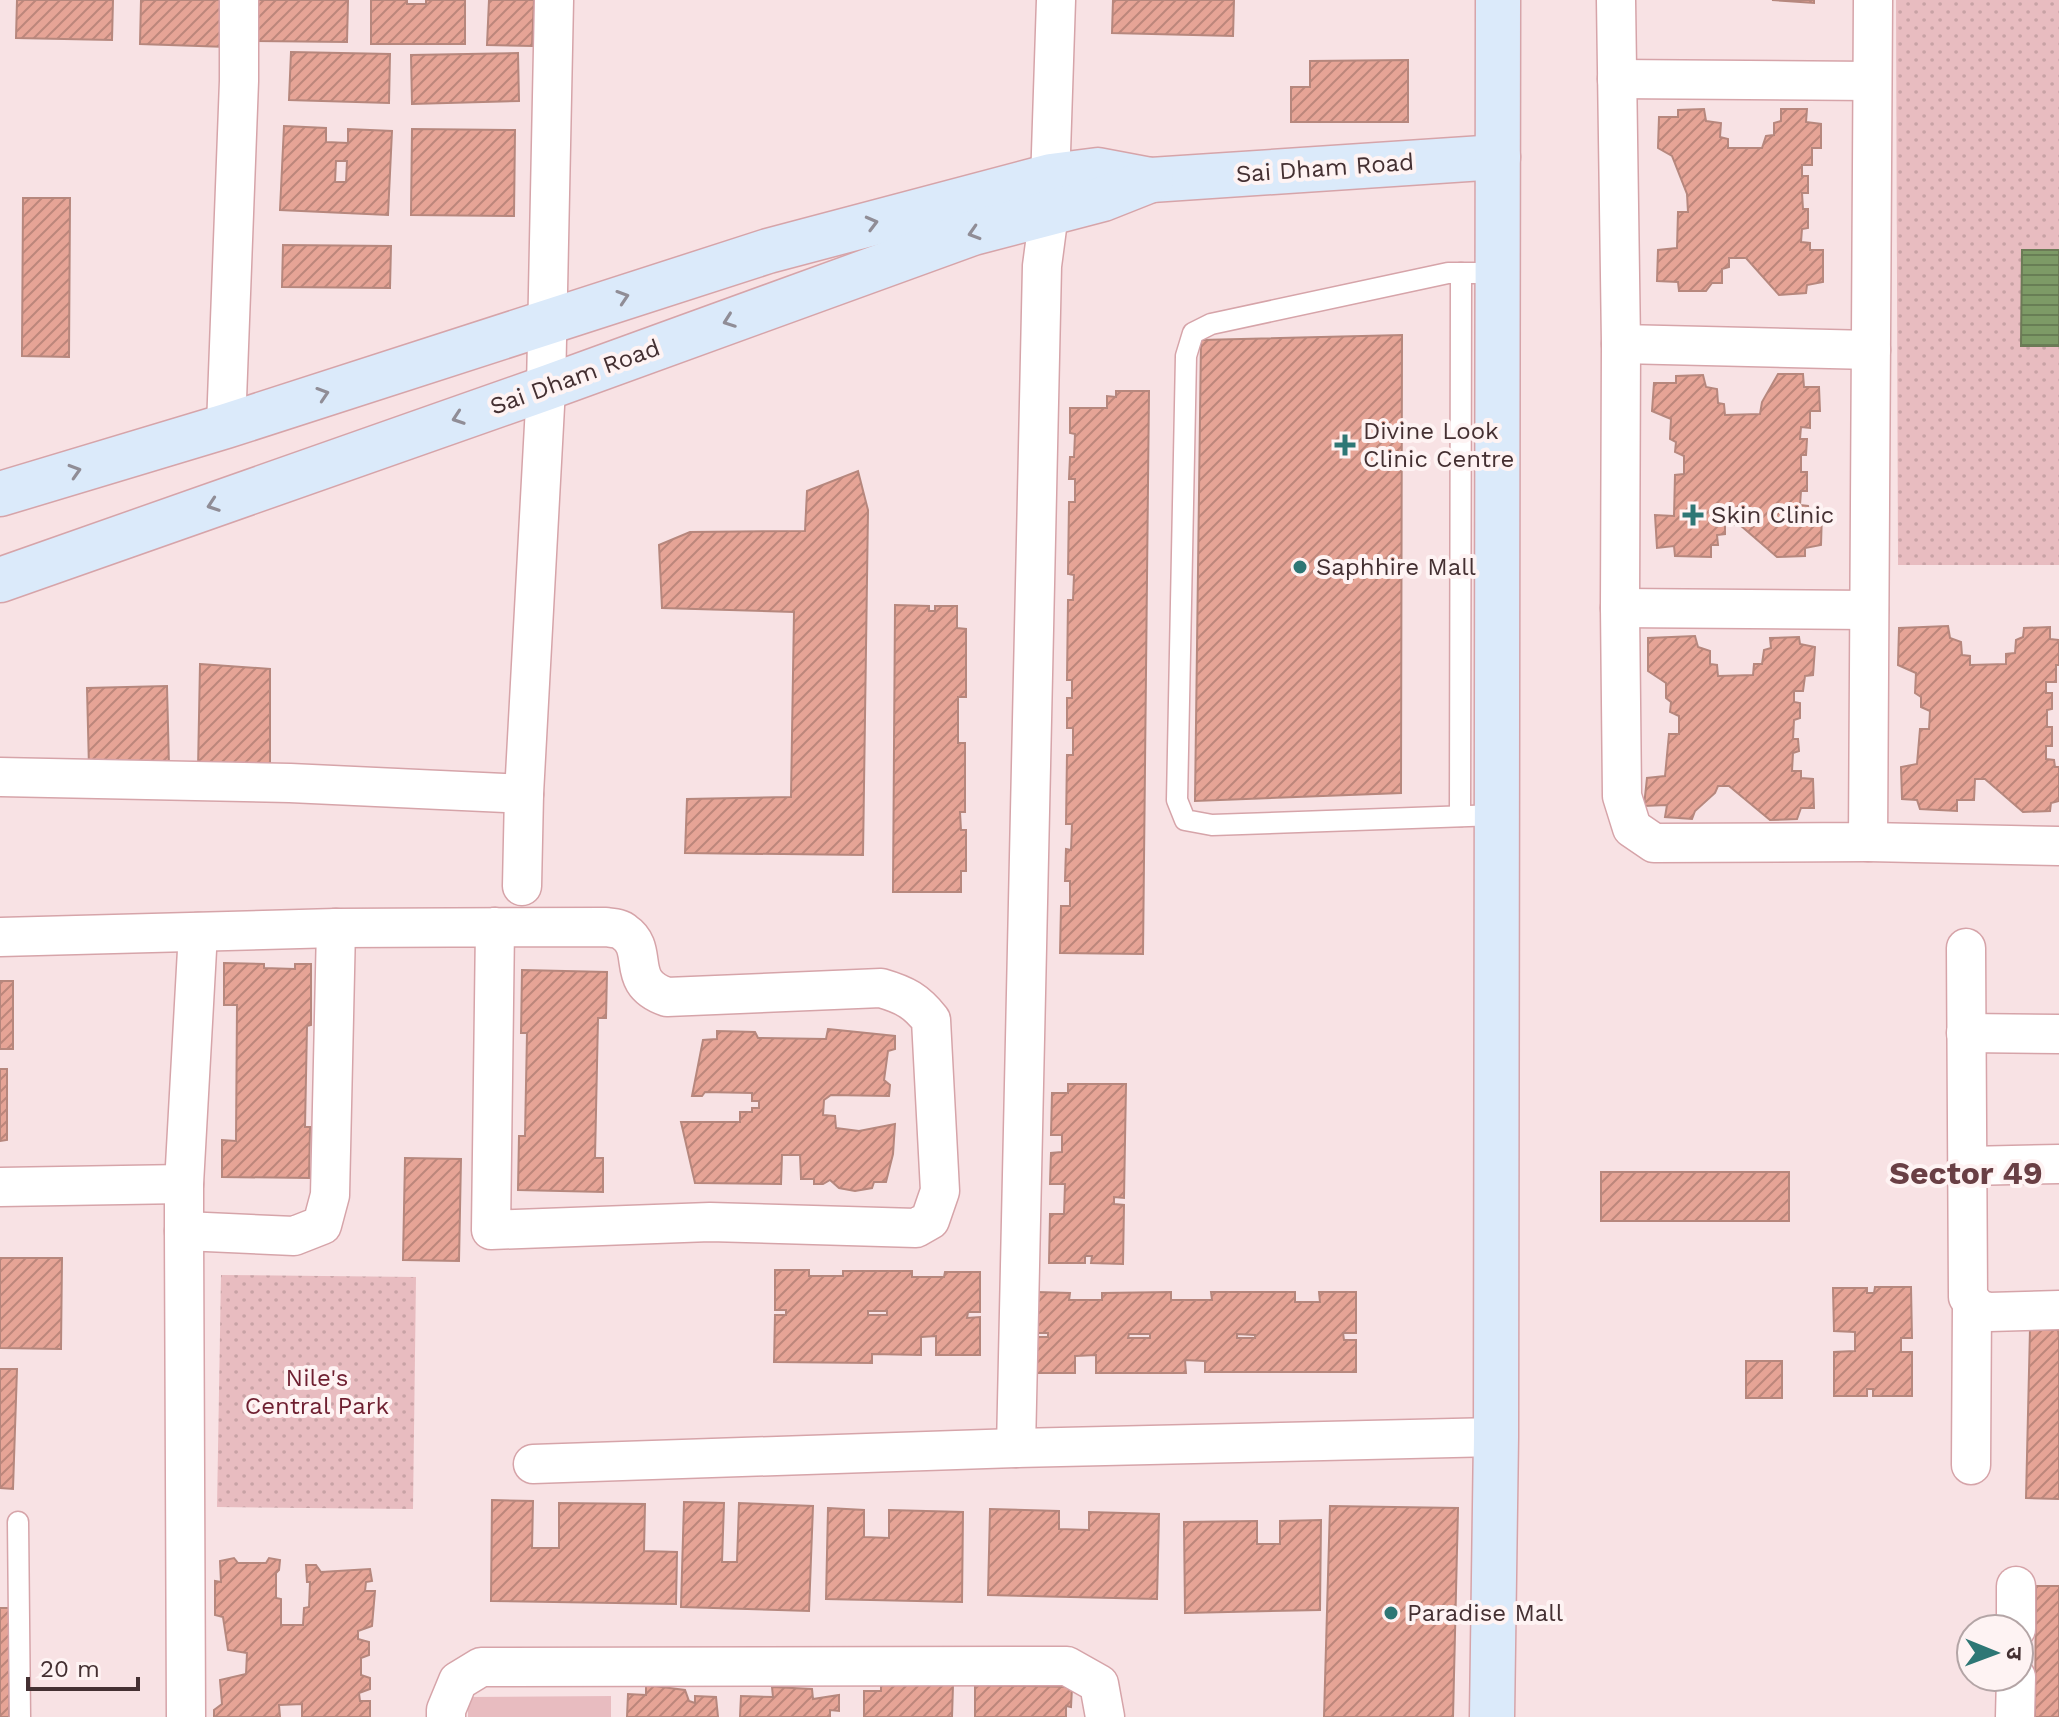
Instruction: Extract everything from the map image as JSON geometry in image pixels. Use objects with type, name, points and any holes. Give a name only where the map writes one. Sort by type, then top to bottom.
[{"type":"street","points":[[226,426],[239,81],[239,0]]},
{"type":"street","points":[[522,886],[524,794],[546,388],[554,0]]},
{"type":"street","points":[[1016,1448],[1042,266],[1050,195],[1056,0]]},
{"type":"street","points":[[1492,1717],[1496,1437],[1478,816],[1480,273],[1498,157],[1498,0]]},
{"type":"street","points":[[1616,0],[1621,344],[1622,796],[1632,828],[1654,843],[1868,842],[2059,846]]},
{"type":"street","points":[[1868,842],[1873,0]]},
{"type":"street","points":[[1617,79],[1872,81]]},
{"type":"street","name":"Sai Dham Road","points":[[0,494],[226,426],[768,251],[1050,195],[1103,199],[1151,180],[1498,157]]},
{"type":"street","name":"Sai Dham Road","points":[[0,580],[546,388],[973,233],[1050,195]]},
{"type":"street","points":[[1621,344],[1871,350]]},
{"type":"street","points":[[1620,608],[1869,610]]},
{"type":"street","points":[[0,777],[290,783],[524,794]]},
{"type":"street","points":[[0,937],[336,928],[495,927],[606,927],[623,930],[634,943],[642,980],[652,992],[667,997],[881,988],[902,994],[920,1006],[931,1020],[940,1191],[930,1220],[916,1228],[710,1222],[491,1230],[495,927]]},
{"type":"street","points":[[184,1231],[294,1236],[322,1225],[330,1195],[336,928]]},
{"type":"street","points":[[186,1717],[184,1184],[198,932]]},
{"type":"street","points":[[1966,948],[1968,1297],[1978,1309],[1989,1312],[2059,1310]]},
{"type":"street","points":[[1966,1033],[2059,1034]]},
{"type":"street","points":[[1967,1166],[2059,1164]]},
{"type":"street","points":[[0,1187],[184,1184]]},
{"type":"street","points":[[1971,1465],[1972,1304]]},
{"type":"street","points":[[533,1464],[1016,1448],[1496,1437]]},
{"type":"street","points":[[2016,1586],[2016,1613]]},
{"type":"street","points":[[446,1717],[458,1681],[481,1667],[1067,1666],[1099,1684],[1105,1717]]},
{"type":"street","points":[[2015,1717],[2016,1693]]},
{"type":"lane","points":[[1478,816],[1212,825],[1185,820],[1177,800],[1186,356],[1193,333],[1211,324],[1448,273],[1480,273]]},
{"type":"lane","points":[[18,1522],[20,1717]]},
{"type":"green space","points":[[1896,0],[2059,0],[2059,565],[1898,565]]},
{"type":"green space","name":"Nile's Central Park","points":[[221,1275],[416,1277],[413,1509],[217,1507]]},
{"type":"green space","points":[[611,1696],[611,1717],[468,1717],[468,1697]]},
{"type":"shaded area","points":[[2022,250],[2059,250],[2059,346],[2021,346]]},
{"type":"building","points":[[17,0],[113,0],[112,40],[16,38]]},
{"type":"building","points":[[141,0],[229,0],[227,47],[140,44]]},
{"type":"building","points":[[254,0],[348,0],[347,42],[254,41]]},
{"type":"building","points":[[371,0],[407,0],[407,4],[426,4],[426,0],[465,0],[465,44],[371,44]]},
{"type":"building","points":[[489,0],[534,0],[532,46],[487,45]]},
{"type":"building","points":[[1113,0],[1234,0],[1233,36],[1112,33]]},
{"type":"building","points":[[1772,0],[1814,0],[1814,3]]},
{"type":"building","points":[[291,52],[390,54],[389,103],[289,100]]},
{"type":"building","points":[[518,53],[519,101],[412,104],[411,55]]},
{"type":"building","points":[[1408,60],[1408,122],[1291,122],[1291,87],[1310,87],[1310,61]]},
{"type":"building","points":[[1704,109],[1706,121],[1721,123],[1720,137],[1728,139],[1728,148],[1762,148],[1766,136],[1774,135],[1774,123],[1781,121],[1781,109],[1807,109],[1806,122],[1821,124],[1821,148],[1812,148],[1812,165],[1802,165],[1802,176],[1808,176],[1808,193],[1802,193],[1803,209],[1808,209],[1808,228],[1802,229],[1801,242],[1810,243],[1810,250],[1823,250],[1823,282],[1807,285],[1806,293],[1779,295],[1746,258],[1729,258],[1729,267],[1722,269],[1722,283],[1712,283],[1706,291],[1679,291],[1678,282],[1657,281],[1658,250],[1677,248],[1678,212],[1688,212],[1687,194],[1672,156],[1658,148],[1659,117],[1678,117],[1678,110]]},
{"type":"building","points":[[284,126],[326,128],[326,142],[348,143],[348,129],[392,131],[388,215],[280,210]],"holes":[[[336,161],[347,161],[346,182],[335,182]]]},
{"type":"building","points":[[412,129],[515,130],[514,216],[411,215]]},
{"type":"building","points":[[23,198],[70,198],[69,357],[22,356]]},
{"type":"building","points":[[283,245],[391,246],[390,288],[282,287]]},
{"type":"building","name":"Saphhire Mall","points":[[1402,335],[1401,793],[1195,801],[1201,340]]},
{"type":"building","points":[[1778,374],[1803,374],[1804,387],[1819,387],[1820,411],[1810,411],[1810,428],[1801,427],[1800,439],[1807,439],[1806,455],[1801,455],[1801,472],[1807,472],[1807,491],[1801,491],[1800,505],[1808,506],[1809,513],[1822,512],[1821,545],[1805,548],[1805,556],[1777,557],[1740,525],[1725,525],[1725,534],[1717,535],[1718,545],[1711,545],[1711,557],[1675,556],[1674,546],[1657,548],[1655,515],[1674,516],[1675,475],[1684,474],[1684,456],[1675,452],[1676,442],[1670,439],[1671,419],[1652,411],[1654,383],[1676,383],[1676,376],[1703,375],[1706,387],[1717,389],[1718,403],[1724,404],[1725,415],[1760,414],[1762,402]]},
{"type":"building","points":[[1116,391],[1149,391],[1143,954],[1060,953],[1061,906],[1070,906],[1070,881],[1065,881],[1066,849],[1071,850],[1072,824],[1066,824],[1067,755],[1073,755],[1073,728],[1067,728],[1067,698],[1072,698],[1072,680],[1067,680],[1068,600],[1073,600],[1074,575],[1068,574],[1069,502],[1075,502],[1075,479],[1069,479],[1075,434],[1070,433],[1070,408],[1107,408],[1107,396],[1116,397]]},
{"type":"building","points":[[858,471],[868,510],[863,855],[685,853],[687,799],[791,797],[794,612],[662,608],[659,545],[690,532],[805,531],[807,491]]},
{"type":"building","points":[[895,605],[929,606],[929,611],[935,611],[935,606],[957,606],[957,628],[966,629],[966,697],[958,697],[958,743],[965,743],[965,812],[960,812],[961,830],[966,830],[966,871],[961,871],[961,892],[893,892]]},
{"type":"building","points":[[1948,626],[1950,638],[1961,642],[1962,655],[1970,656],[1970,665],[2006,664],[2006,654],[2015,653],[2016,640],[2023,637],[2024,628],[2050,627],[2050,639],[2059,640],[2056,682],[2046,682],[2046,693],[2052,693],[2052,709],[2047,710],[2047,727],[2052,727],[2052,746],[2046,746],[2046,759],[2054,760],[2055,767],[2059,767],[2059,801],[2051,803],[2050,811],[2023,812],[1985,779],[1975,779],[1974,800],[1957,800],[1957,811],[1920,809],[1917,800],[1902,799],[1901,767],[1917,764],[1920,729],[1929,729],[1930,711],[1921,707],[1921,697],[1915,693],[1916,673],[1898,665],[1899,628]]},
{"type":"building","points":[[1695,636],[1698,647],[1710,651],[1710,664],[1717,665],[1718,676],[1753,675],[1754,664],[1762,664],[1764,650],[1771,648],[1770,638],[1799,637],[1800,644],[1815,647],[1813,675],[1805,676],[1803,691],[1794,691],[1794,702],[1800,703],[1800,718],[1794,720],[1793,739],[1798,739],[1799,751],[1793,753],[1792,771],[1801,771],[1801,778],[1813,779],[1814,808],[1801,808],[1797,819],[1770,820],[1729,786],[1718,786],[1715,793],[1695,811],[1692,819],[1665,817],[1667,805],[1644,806],[1647,778],[1665,776],[1669,734],[1679,734],[1679,716],[1670,712],[1666,683],[1648,671],[1648,638]]},
{"type":"building","points":[[200,664],[270,669],[270,769],[198,770]]},
{"type":"building","points":[[167,686],[169,766],[89,768],[87,688]]},
{"type":"building","points":[[224,963],[295,969],[295,964],[311,964],[305,1127],[310,1127],[309,1178],[222,1177],[222,1140],[236,1141],[237,1005],[224,1005]]},
{"type":"building","points":[[522,970],[607,972],[606,1018],[598,1018],[595,1158],[603,1158],[603,1192],[518,1190],[519,1136],[525,1136],[527,1033],[521,1033]]},
{"type":"building","points":[[0,981],[13,981],[13,1049],[0,1049]]},
{"type":"building","points":[[828,1029],[895,1036],[895,1049],[888,1051],[884,1080],[890,1085],[889,1096],[831,1095],[824,1100],[823,1115],[835,1116],[836,1128],[859,1131],[895,1124],[893,1154],[886,1182],[874,1182],[872,1188],[855,1191],[839,1188],[830,1180],[814,1184],[814,1179],[801,1179],[800,1155],[782,1155],[781,1184],[695,1183],[681,1122],[740,1122],[740,1112],[752,1112],[752,1108],[759,1108],[759,1101],[752,1101],[752,1093],[705,1092],[702,1096],[692,1096],[703,1040],[717,1039],[717,1031],[755,1032],[758,1038],[826,1039]]},
{"type":"building","points":[[0,1069],[7,1069],[7,1140],[0,1141]]},
{"type":"building","points":[[1068,1084],[1126,1084],[1124,1198],[1114,1197],[1114,1204],[1124,1205],[1123,1264],[1091,1263],[1092,1256],[1085,1256],[1085,1263],[1049,1263],[1050,1214],[1064,1214],[1065,1184],[1050,1184],[1051,1153],[1062,1152],[1062,1135],[1051,1135],[1052,1093],[1068,1093]]},
{"type":"building","points":[[405,1158],[461,1159],[459,1261],[403,1260]]},
{"type":"building","points":[[1601,1172],[1789,1172],[1789,1221],[1601,1221]]},
{"type":"building","points":[[0,1258],[62,1258],[61,1349],[0,1348]]},
{"type":"building","points":[[775,1270],[809,1270],[809,1276],[843,1276],[843,1271],[912,1271],[912,1277],[944,1277],[945,1272],[980,1272],[980,1312],[968,1312],[967,1318],[980,1317],[980,1355],[936,1355],[936,1336],[921,1337],[921,1355],[872,1354],[872,1363],[774,1362],[775,1315],[786,1315],[786,1310],[775,1310]],"holes":[[[868,1311],[887,1311],[887,1315],[868,1315]]]},
{"type":"building","points":[[1875,1287],[1911,1287],[1912,1338],[1901,1338],[1901,1352],[1912,1352],[1912,1396],[1873,1396],[1873,1389],[1867,1389],[1867,1396],[1834,1396],[1834,1352],[1855,1351],[1855,1332],[1834,1331],[1833,1288],[1867,1288],[1867,1293],[1874,1293]]},
{"type":"building","points":[[1037,1292],[1070,1293],[1069,1300],[1102,1300],[1102,1293],[1171,1292],[1171,1300],[1212,1300],[1211,1292],[1295,1292],[1295,1302],[1320,1302],[1319,1292],[1356,1292],[1356,1333],[1343,1333],[1344,1340],[1356,1340],[1356,1372],[1205,1372],[1205,1361],[1185,1360],[1186,1373],[1096,1373],[1096,1355],[1075,1356],[1075,1373],[1037,1373],[1037,1337],[1048,1337],[1048,1333],[1037,1333]],"holes":[[[1129,1334],[1150,1334],[1150,1338],[1128,1338]],[[1237,1334],[1255,1335],[1255,1338],[1237,1338]]]},
{"type":"building","points":[[2030,1329],[2058,1330],[2059,1499],[2026,1498]]},
{"type":"building","points":[[1746,1361],[1782,1361],[1782,1398],[1746,1398]]},
{"type":"building","points":[[0,1369],[17,1369],[13,1489],[0,1488]]},
{"type":"building","points":[[492,1500],[533,1501],[532,1548],[559,1548],[559,1503],[645,1504],[644,1551],[677,1552],[676,1604],[491,1601]]},
{"type":"building","points":[[684,1502],[724,1503],[722,1562],[737,1562],[739,1503],[813,1506],[809,1611],[681,1607]]},
{"type":"building","name":"Paradise Mall","points":[[1330,1506],[1458,1508],[1453,1717],[1324,1717]]},
{"type":"building","points":[[828,1508],[864,1510],[864,1537],[889,1538],[889,1510],[963,1512],[962,1602],[826,1599]]},
{"type":"building","points":[[990,1509],[1059,1511],[1059,1529],[1089,1530],[1089,1512],[1159,1514],[1157,1599],[988,1595]]},
{"type":"building","points":[[1321,1520],[1320,1610],[1185,1613],[1184,1522],[1257,1521],[1257,1544],[1280,1544],[1280,1521]]},
{"type":"building","points":[[234,1558],[238,1563],[266,1563],[269,1558],[280,1560],[276,1573],[276,1598],[281,1599],[281,1625],[303,1625],[304,1608],[309,1607],[310,1582],[307,1582],[306,1565],[316,1565],[321,1572],[370,1569],[372,1581],[366,1582],[365,1591],[375,1591],[372,1626],[358,1631],[358,1639],[369,1642],[369,1655],[361,1658],[361,1675],[370,1678],[370,1689],[359,1693],[360,1701],[370,1701],[370,1717],[302,1717],[302,1704],[279,1705],[280,1717],[214,1717],[214,1710],[222,1704],[220,1680],[246,1674],[247,1653],[228,1650],[223,1617],[215,1615],[215,1581],[221,1582],[220,1561]]},
{"type":"building","points":[[2036,1586],[2059,1586],[2059,1717],[2035,1717]]},
{"type":"building","points":[[0,1608],[10,1608],[9,1717],[0,1717]]},
{"type":"building","points":[[881,1683],[953,1685],[952,1717],[864,1717],[864,1691],[881,1691]]},
{"type":"building","points":[[646,1685],[685,1690],[689,1701],[695,1703],[695,1696],[716,1697],[718,1717],[627,1717],[628,1694],[646,1695]]},
{"type":"building","points":[[975,1685],[1072,1687],[1071,1707],[1066,1706],[1066,1717],[975,1717]]},
{"type":"building","points":[[772,1687],[812,1689],[813,1699],[839,1695],[839,1711],[830,1710],[830,1717],[740,1717],[741,1696],[773,1697]]},
{"type":"place","name":"Divine Look Clinic Centre","points":[[1345,445]]},
{"type":"place","name":"Skin Clinic","points":[[1693,515]]},
{"type":"place","name":"Saphhire Mall","points":[[1300,567]]},
{"type":"place","name":"Paradise Mall","points":[[1391,1613]]},
{"type":"district","name":"Sector 49","points":[[1966,1173]]}]
